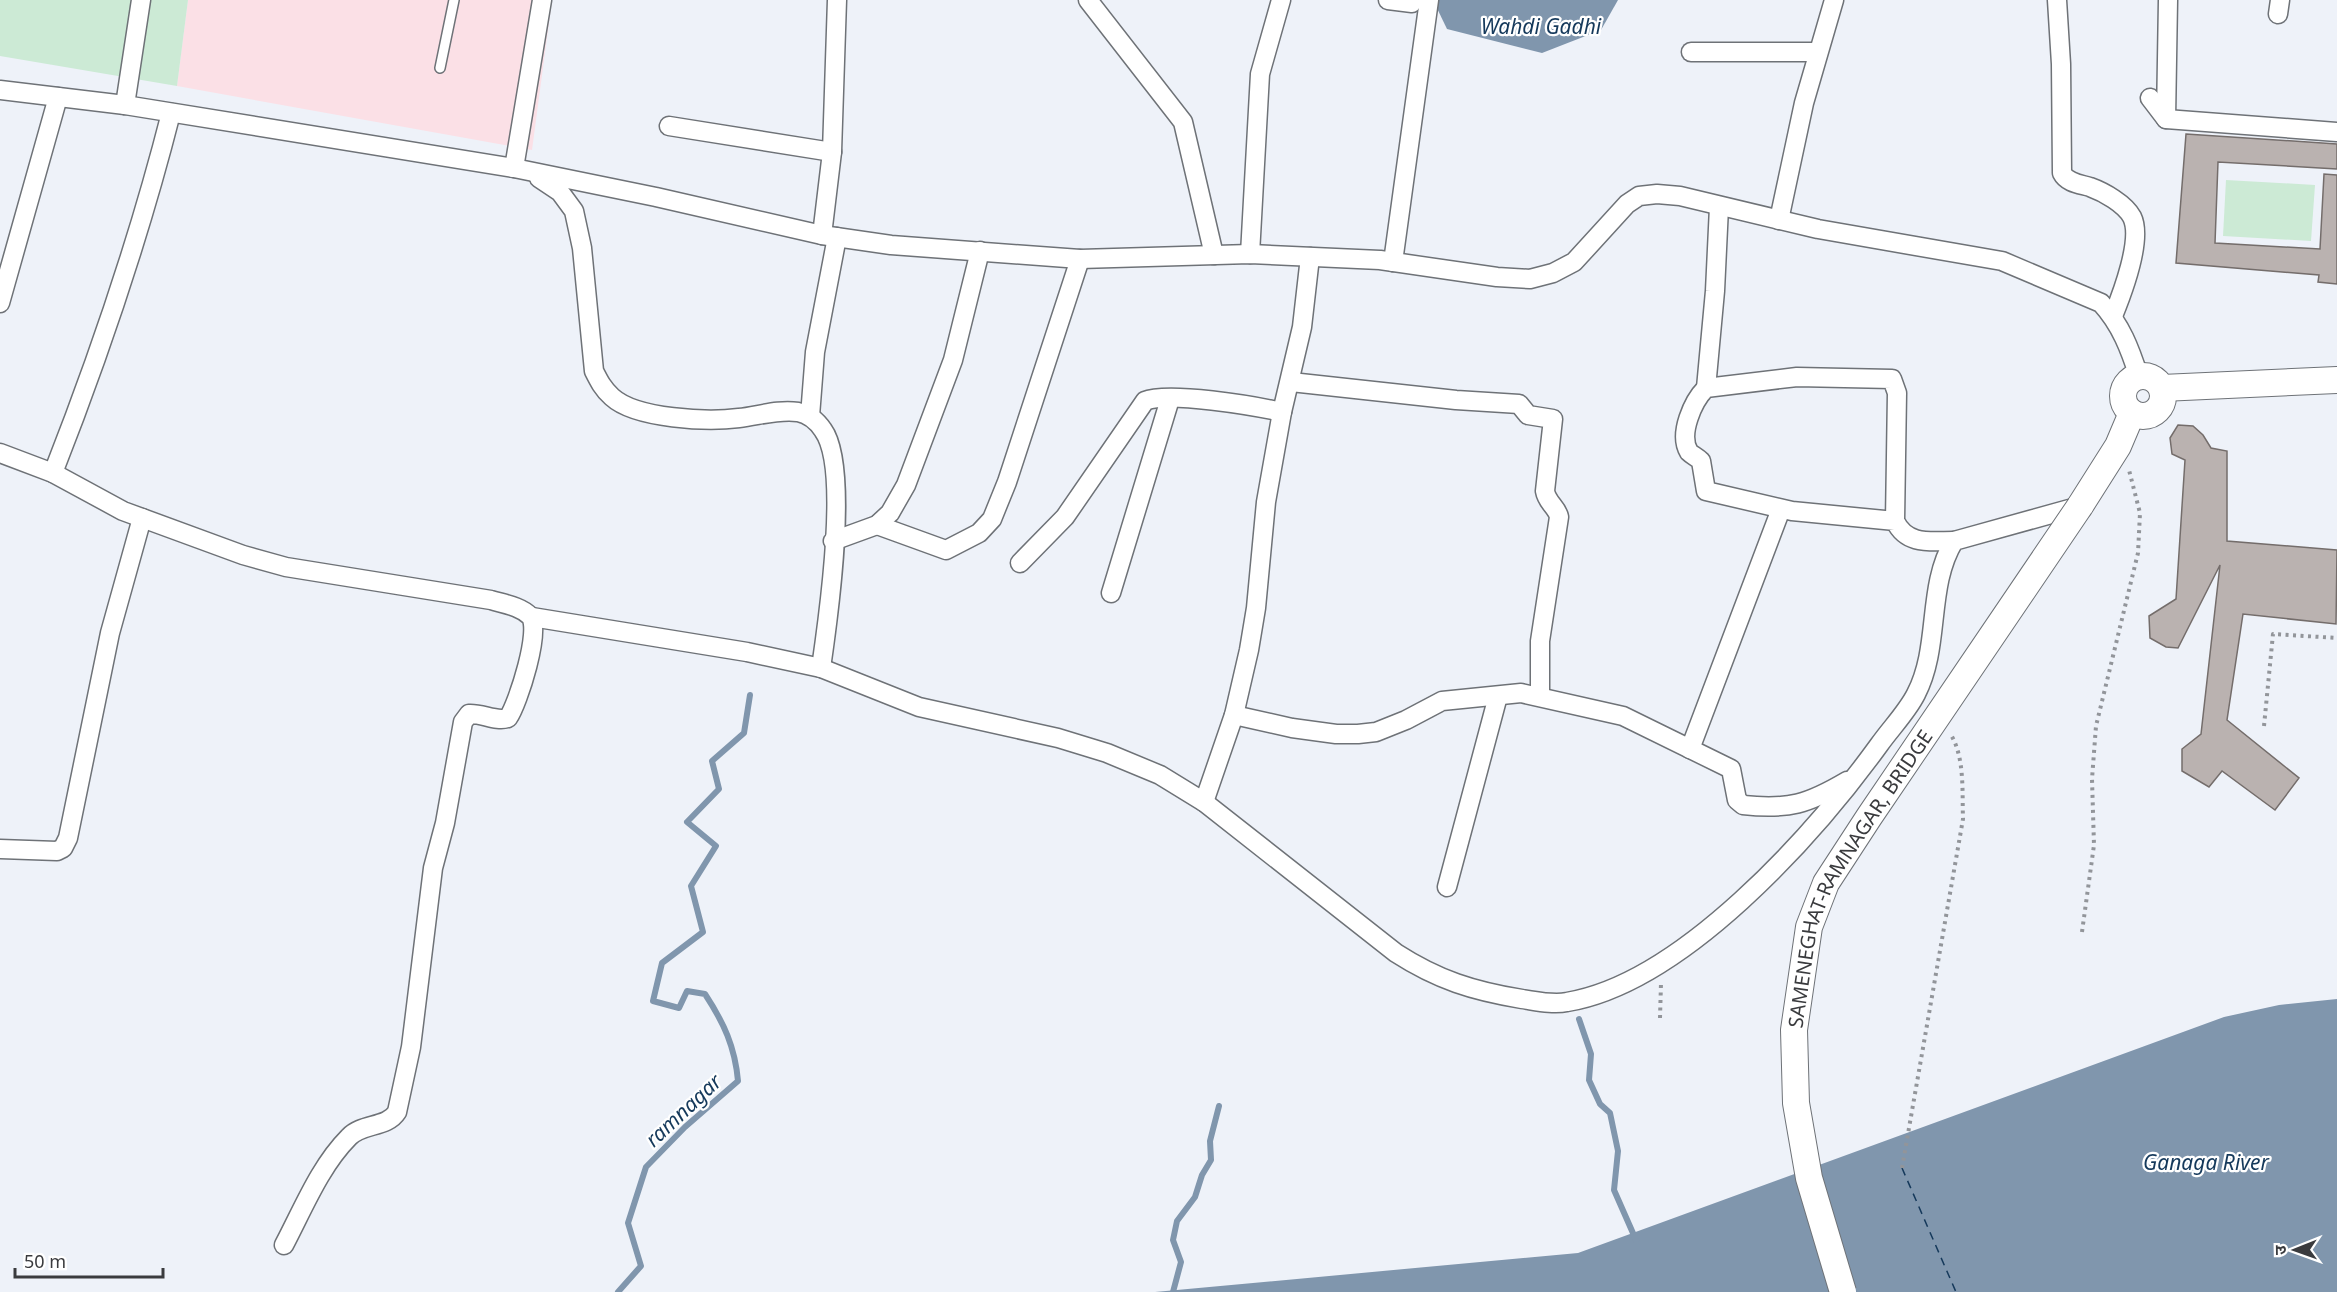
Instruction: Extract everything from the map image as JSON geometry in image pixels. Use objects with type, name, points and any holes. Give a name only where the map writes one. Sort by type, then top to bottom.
[{"type":"main road","points":[[2146,376],[2155,380],[2162,388],[2163,398],[2159,408],[2151,415],[2141,416],[2132,413],[2125,404],[2124,393],[2127,384],[2139,377],[2146,376]]},
{"type":"main road","points":[[2162,388],[2337,380]]},
{"type":"main road","name":"SAMENEGHAT-RAMNAGAR, BRIDGE","points":[[1843,1292],[1809,1178],[1796,1103],[1794,1030],[1809,927],[1826,883],[2080,506],[2118,446],[2132,413]]},
{"type":"street","points":[[125,105],[141,0]]},
{"type":"street","points":[[522,170],[542,0]]},
{"type":"street","points":[[810,416],[815,352],[830,236],[837,0]]},
{"type":"street","points":[[1088,0],[1183,122],[1214,255]]},
{"type":"street","points":[[1250,254],[1260,74],[1281,0]]},
{"type":"street","points":[[1388,0],[1412,3],[1412,0]]},
{"type":"street","points":[[1393,262],[1429,0]]},
{"type":"street","points":[[1779,220],[1804,103],[1834,0]]},
{"type":"street","points":[[2057,0],[2061,64],[2062,173],[2069,181],[2094,189],[2119,203],[2133,221],[2135,233],[2129,268],[2113,316]]},
{"type":"street","points":[[2166,119],[2168,0]]},
{"type":"street","points":[[1690,52],[1817,52]]},
{"type":"street","points":[[0,90],[125,105],[522,170],[656,196],[830,236],[891,245],[1080,259],[1250,254],[1393,262],[1497,277],[1530,279],[1553,273],[1574,262],[1627,204],[1639,196],[1680,196],[1779,220],[2002,261],[2101,303],[2113,316],[2127,341],[2139,377]]},
{"type":"street","points":[[0,303],[58,97]]},
{"type":"street","points":[[2150,98],[2166,119],[2337,132]]},
{"type":"street","points":[[52,473],[87,387],[153,183],[171,113]]},
{"type":"street","points":[[669,126],[832,152]]},
{"type":"street","points":[[522,170],[560,192],[574,212],[582,248],[590,352],[600,384],[613,399],[629,407],[660,415],[708,421],[780,411],[810,416],[823,430],[830,443],[835,464],[833,541],[821,668]]},
{"type":"street","points":[[1706,388],[1715,291],[1719,207]]},
{"type":"street","points":[[833,541],[877,525],[890,513],[906,485],[953,360],[980,252]]},
{"type":"street","points":[[1204,802],[1233,716],[1256,608],[1266,502],[1282,412],[1291,382],[1302,327],[1310,257]]},
{"type":"street","points":[[877,525],[946,550],[979,533],[992,519],[1007,482],[1080,259]]},
{"type":"street","points":[[1895,521],[1824,516],[1710,493],[1704,488],[1701,460],[1691,454],[1688,448],[1687,422],[1695,399],[1706,388],[1797,377],[1892,379],[1897,393],[1895,521],[1900,532],[1917,541],[1954,541],[2080,506]]},
{"type":"street","points":[[1291,382],[1456,400],[1519,404],[1528,415],[1552,419],[1545,491],[1546,500],[1559,517],[1540,641],[1540,696]]},
{"type":"street","points":[[1020,563],[1065,517],[1141,403],[1150,399],[1170,399],[1237,403],[1282,412]]},
{"type":"street","points":[[1111,593],[1170,399]]},
{"type":"street","points":[[0,453],[52,473],[142,518],[191,538],[286,567],[491,600],[519,608],[532,617],[714,646],[821,668],[919,707],[1058,738],[1107,753],[1160,775],[1204,802],[1396,953],[1423,971],[1460,987],[1542,1002],[1566,1003],[1593,995],[1661,965],[1736,904],[1796,848],[1858,774],[1916,694],[1933,630],[1940,574],[1944,558],[1954,541]]},
{"type":"street","points":[[1690,749],[1781,509]]},
{"type":"street","points":[[0,849],[57,851],[63,848],[68,838],[110,633],[142,518]]},
{"type":"street","points":[[284,1245],[324,1169],[348,1137],[361,1127],[391,1119],[397,1112],[411,1047],[433,868],[445,823],[463,722],[469,714],[504,720],[511,714],[533,646],[535,626],[532,617]]},
{"type":"street","points":[[1233,716],[1303,730],[1358,734],[1376,732],[1406,720],[1442,701],[1513,693],[1540,696],[1623,716],[1731,769],[1734,774],[1734,792],[1737,800],[1743,805],[1797,806],[1817,799],[1858,774]]},
{"type":"street","points":[[1447,887],[1498,696]]},
{"type":"lane","points":[[440,68],[454,0]]},
{"type":"path","points":[[2082,932],[2094,845],[2092,779],[2096,726],[2138,553],[2140,513],[2134,482],[2118,446]]},
{"type":"path","points":[[2264,726],[2273,634],[2337,638]]},
{"type":"path","points":[[1902,1168],[1963,819],[1961,768],[1955,742],[1947,728]]},
{"type":"path","points":[[1660,1018],[1661,965]]},
{"type":"shaded area","points":[[188,0],[552,0],[532,150],[177,86]]},
{"type":"green space","points":[[0,0],[188,0],[177,86],[0,56]]},
{"type":"green space","points":[[2226,180],[2315,185],[2311,241],[2223,236]]},
{"type":"water","name":"Wahdi Gadhi","points":[[1433,0],[1618,0],[1601,30],[1542,53],[1447,29]]},
{"type":"water","name":"Ganaga River","points":[[2337,999],[2337,1292],[1155,1292],[1578,1253],[2224,1017],[2279,1005]]},
{"type":"building","points":[[2186,134],[2337,144],[2337,169],[2218,162],[2215,243],[2320,249],[2324,174],[2337,175],[2337,284],[2318,282],[2319,275],[2176,263]]},
{"type":"building","points":[[2178,425],[2193,426],[2203,435],[2211,448],[2227,451],[2227,541],[2337,550],[2336,624],[2243,614],[2227,720],[2299,778],[2275,810],[2222,771],[2209,787],[2182,771],[2182,749],[2201,734],[2220,565],[2178,648],[2166,647],[2150,638],[2149,616],[2176,599],[2185,460],[2172,454],[2170,438]]},
{"type":"waterway","name":"ramnagar","points":[[618,1292],[641,1266],[628,1223],[646,1167],[685,1127],[738,1081],[728,1036],[705,994],[687,991],[679,1008],[653,1001],[662,963],[703,932],[691,886],[716,846],[687,822],[719,789],[712,761],[744,733],[750,695]]},
{"type":"waterway","name":"ramnagar","points":[[1579,1019],[1591,1054],[1589,1080],[1600,1104],[1610,1113],[1618,1151],[1614,1190],[1636,1240]]},
{"type":"waterway","name":"ramnagar","points":[[1173,1292],[1181,1262],[1173,1240],[1177,1221],[1195,1197],[1202,1175],[1211,1160],[1210,1141],[1219,1106]]},
{"type":"ferry route","points":[[1902,1168],[1956,1292]]}]
